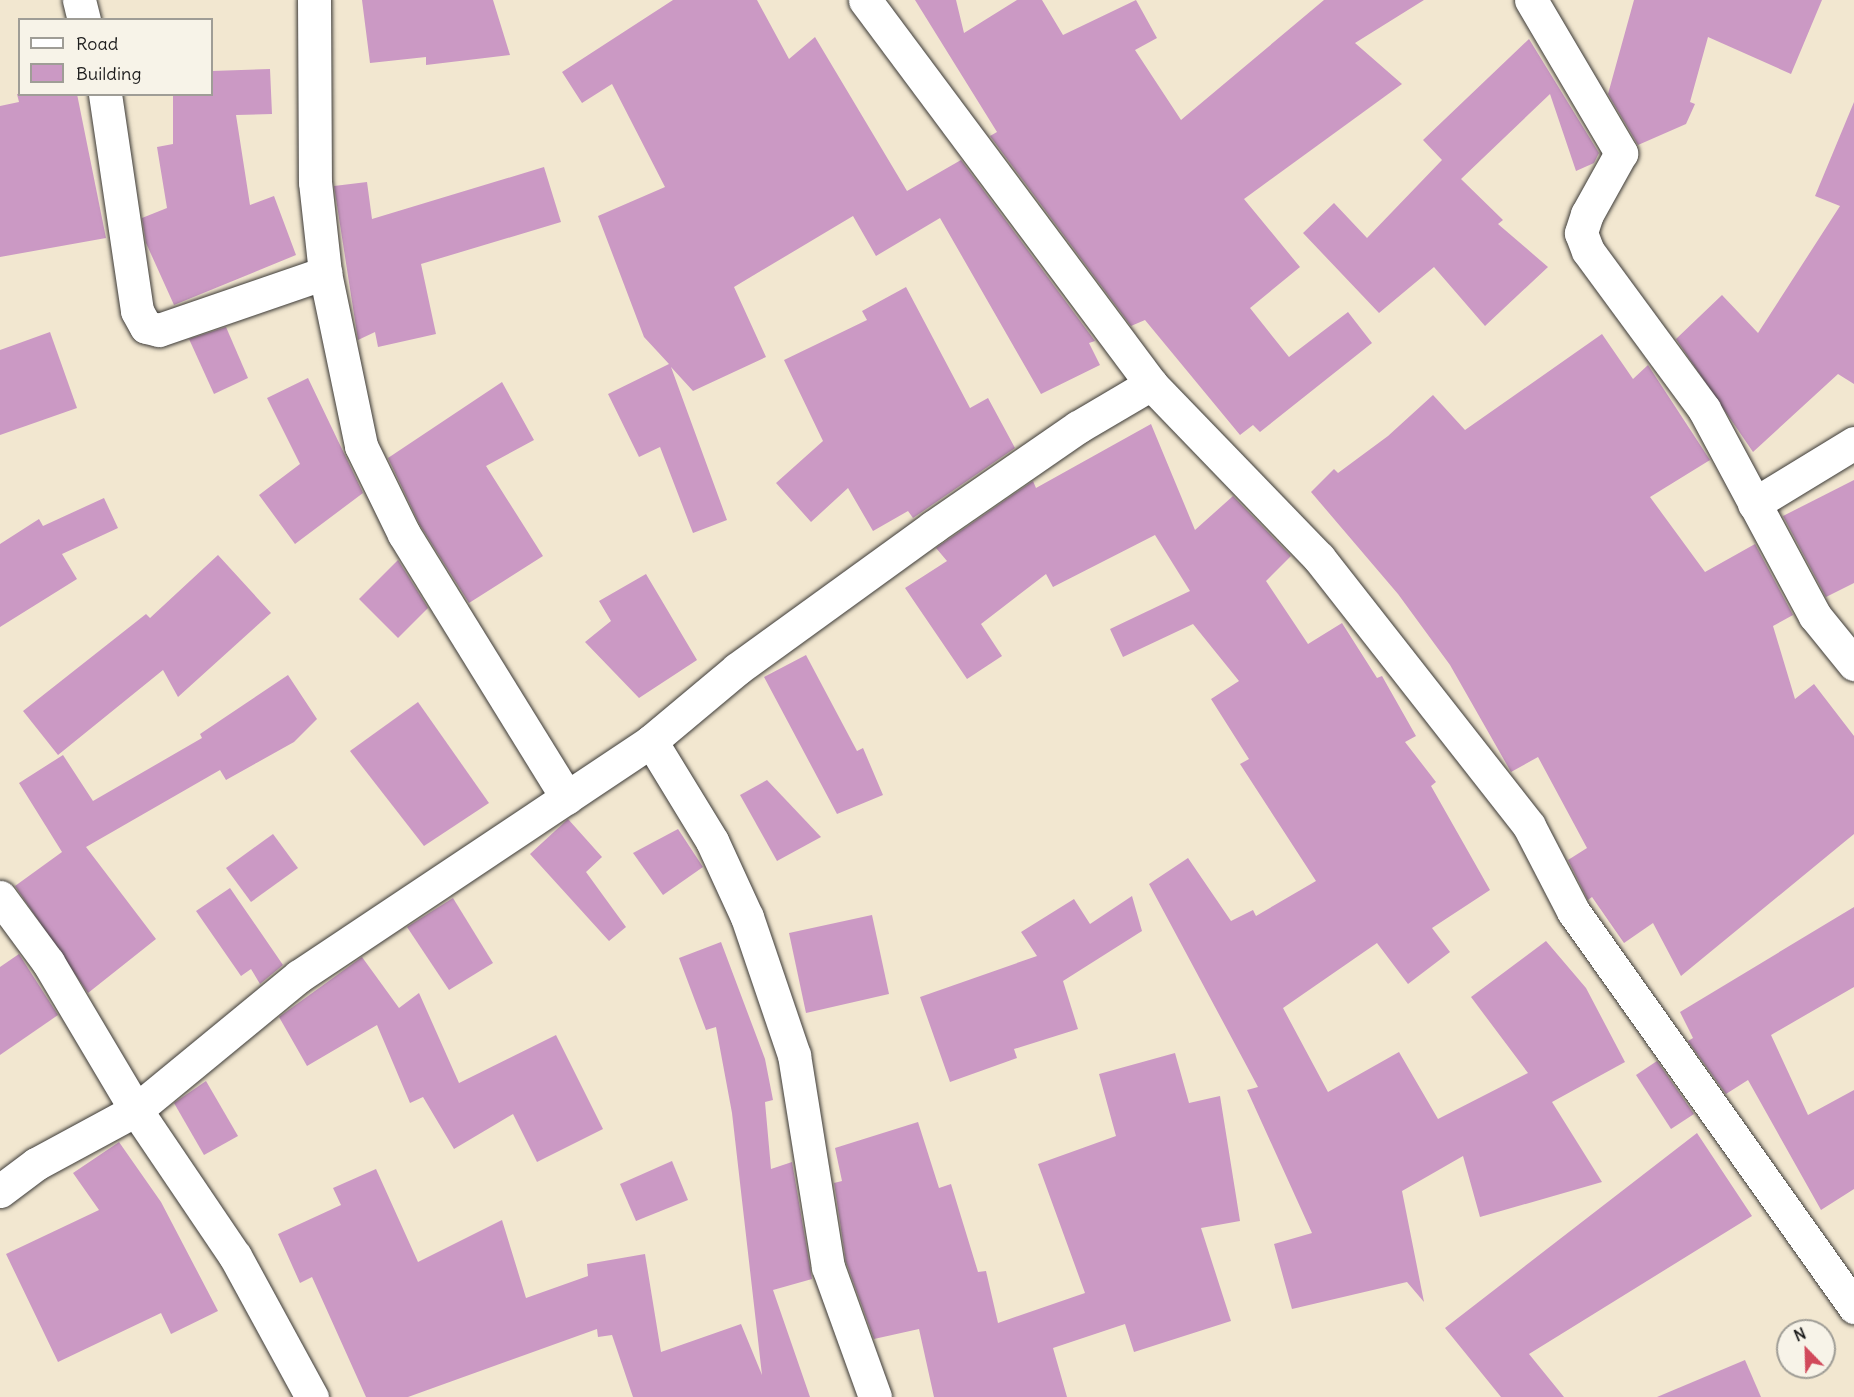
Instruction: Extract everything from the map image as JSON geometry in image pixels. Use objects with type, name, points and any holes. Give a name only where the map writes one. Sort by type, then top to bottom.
[{"type":"street","points":[[79,0],[84,18]]},
{"type":"street","points":[[314,0],[315,182],[325,273],[361,446],[404,534],[567,798]]},
{"type":"street","points":[[865,0],[1151,384],[1319,558],[1528,826],[1573,911],[1854,1308]]},
{"type":"street","points":[[1532,0],[1621,153],[1587,214],[1581,233],[1588,251],[1704,409],[1815,616],[1854,664]]},
{"type":"street","points":[[105,96],[136,311],[146,327],[159,330],[325,273]]},
{"type":"street","points":[[0,1191],[36,1164],[136,1110],[299,976],[651,741],[737,669],[933,527],[1078,426],[1151,384]]},
{"type":"street","points":[[1754,504],[1854,443]]},
{"type":"street","points":[[651,741],[712,841],[747,916],[783,1023],[812,1152],[828,1267],[875,1397]]},
{"type":"street","points":[[0,897],[48,962],[136,1110],[235,1256],[312,1397]]},
{"type":"building","points":[[362,0],[493,0],[510,55],[426,65],[426,57],[370,63]]},
{"type":"building","points":[[673,0],[757,0],[789,59],[815,37],[907,191],[961,160],[1095,341],[1089,343],[1100,365],[1041,394],[940,218],[876,256],[853,216],[734,287],[766,357],[693,391],[671,367],[727,520],[693,533],[660,447],[639,457],[608,394],[669,364],[644,337],[598,216],[665,187],[612,84],[582,103],[562,72]]},
{"type":"building","points":[[915,0],[956,0],[964,33],[1017,0],[1042,0],[1063,35],[1136,0],[1157,38],[1135,50],[1181,120],[1324,0],[1424,0],[1355,43],[1402,84],[1244,199],[1300,267],[1250,308],[1289,357],[1348,312],[1372,343],[1260,432],[1253,425],[1240,435],[1145,320],[1131,326],[990,136],[997,132]]},
{"type":"building","points":[[1634,0],[1822,0],[1791,74],[1708,37],[1690,102],[1695,104],[1686,124],[1638,145],[1608,94]]},
{"type":"building","points":[[1529,39],[1599,153],[1594,163],[1576,171],[1550,94],[1461,179],[1503,220],[1498,224],[1548,267],[1485,326],[1434,267],[1379,313],[1303,233],[1334,203],[1367,238],[1442,160],[1423,140]]},
{"type":"building","points":[[270,69],[272,114],[236,115],[250,205],[274,196],[296,255],[174,305],[146,243],[142,218],[167,208],[157,147],[173,144],[173,96],[213,96],[213,71]]},
{"type":"building","points":[[17,94],[18,96],[77,96],[106,238],[0,257],[0,106],[19,102]]},
{"type":"building","points":[[1854,102],[1854,384],[1838,374],[1753,452],[1676,339],[1722,295],[1758,333],[1840,206],[1815,196]]},
{"type":"building","points":[[544,167],[561,222],[421,264],[436,334],[378,347],[375,332],[358,340],[334,186],[367,182],[372,219]]},
{"type":"building","points":[[906,287],[970,408],[988,398],[1015,448],[913,518],[908,511],[873,531],[848,488],[811,522],[776,483],[823,441],[784,360],[867,320],[862,311]]},
{"type":"building","points":[[226,327],[248,378],[214,394],[189,339]]},
{"type":"building","points":[[50,332],[77,408],[0,435],[0,350]]},
{"type":"building","points":[[1602,334],[1633,379],[1648,365],[1710,460],[1650,497],[1705,572],[1755,544],[1793,615],[1773,626],[1795,699],[1814,684],[1854,736],[1854,834],[1681,976],[1653,923],[1624,943],[1592,897],[1588,900],[1568,860],[1587,848],[1538,757],[1511,772],[1450,665],[1398,594],[1311,492],[1334,469],[1338,473],[1388,436],[1433,395],[1465,430]]},
{"type":"building","points":[[308,378],[363,493],[295,544],[259,495],[300,464],[267,398]]},
{"type":"building","points":[[502,382],[534,440],[486,466],[543,556],[469,603],[420,525],[388,458]]},
{"type":"building","points":[[1151,424],[1195,530],[1233,496],[1291,556],[1266,581],[1308,644],[1342,623],[1377,678],[1382,676],[1416,736],[1405,742],[1436,782],[1431,786],[1490,890],[1432,928],[1450,952],[1408,984],[1377,943],[1283,1008],[1328,1092],[1399,1052],[1438,1119],[1528,1073],[1471,997],[1546,941],[1586,988],[1625,1062],[1552,1102],[1602,1182],[1480,1217],[1463,1156],[1402,1191],[1424,1302],[1407,1282],[1292,1309],[1274,1244],[1312,1233],[1247,1090],[1258,1087],[1149,884],[1188,858],[1231,921],[1253,910],[1256,916],[1316,881],[1240,764],[1249,759],[1211,699],[1239,681],[1193,624],[1123,657],[1110,629],[1190,591],[1155,535],[1053,587],[1046,574],[981,624],[1002,656],[967,679],[905,588],[947,561],[936,548],[1033,481],[1036,488]]},
{"type":"building","points":[[1854,480],[1854,583],[1826,597],[1783,516]]},
{"type":"building","points":[[104,498],[118,528],[62,554],[77,579],[0,627],[0,544],[39,519],[43,526]]},
{"type":"building","points":[[218,555],[271,613],[178,697],[163,670],[58,755],[23,711],[146,614],[150,618]]},
{"type":"building","points":[[398,560],[428,608],[398,638],[359,599]]},
{"type":"building","points":[[646,574],[697,660],[639,698],[585,642],[611,621],[599,601]]},
{"type":"building","points":[[806,655],[857,751],[863,748],[883,795],[837,814],[764,677]]},
{"type":"building","points":[[288,675],[317,719],[294,742],[226,780],[220,770],[86,847],[156,939],[88,993],[15,886],[62,852],[19,783],[63,755],[93,801],[202,738],[200,734]]},
{"type":"building","points":[[418,702],[489,803],[424,846],[350,751]]},
{"type":"building","points":[[767,780],[821,837],[777,861],[740,795]]},
{"type":"building","points":[[568,819],[602,857],[586,872],[626,927],[609,941],[530,854]]},
{"type":"building","points":[[678,829],[703,867],[663,895],[633,853]]},
{"type":"building","points":[[273,834],[298,868],[251,902],[226,868]]},
{"type":"building","points":[[230,888],[283,965],[260,984],[251,969],[241,976],[196,911]]},
{"type":"building","points":[[1132,896],[1142,931],[1063,981],[1078,1029],[1014,1049],[1017,1058],[950,1082],[920,997],[1037,956],[1021,932],[1074,899],[1090,924]]},
{"type":"building","points":[[453,898],[493,963],[449,990],[407,927]]},
{"type":"building","points":[[1854,907],[1854,987],[1771,1035],[1808,1115],[1854,1090],[1854,1189],[1821,1210],[1748,1080],[1726,1094],[1688,1041],[1693,1038],[1680,1012]]},
{"type":"building","points":[[872,915],[889,994],[806,1013],[789,933]]},
{"type":"building","points":[[721,942],[765,1059],[773,1100],[765,1102],[771,1169],[792,1162],[812,1279],[773,1290],[810,1397],[633,1397],[612,1335],[598,1337],[597,1329],[408,1397],[366,1397],[312,1277],[300,1283],[278,1234],[341,1205],[333,1188],[376,1169],[418,1262],[502,1220],[526,1298],[588,1276],[587,1264],[645,1254],[661,1352],[741,1324],[762,1375],[732,1113],[716,1027],[706,1030],[679,958]]},
{"type":"building","points":[[19,954],[58,1015],[0,1055],[0,967]]},
{"type":"building","points":[[362,957],[399,1008],[419,993],[459,1083],[556,1035],[603,1129],[537,1162],[513,1114],[454,1149],[423,1097],[410,1103],[377,1025],[307,1066],[279,1017]]},
{"type":"building","points":[[1175,1053],[1189,1103],[1220,1096],[1240,1221],[1201,1228],[1231,1321],[1134,1352],[1125,1324],[1053,1348],[1067,1397],[934,1397],[919,1329],[874,1339],[846,1262],[834,1183],[842,1181],[835,1148],[918,1122],[939,1188],[951,1184],[978,1272],[986,1271],[998,1323],[1085,1293],[1038,1164],[1116,1136],[1099,1074]]},
{"type":"building","points":[[1657,1061],[1694,1114],[1671,1129],[1636,1075]]},
{"type":"building","points":[[206,1081],[238,1136],[204,1155],[174,1103]]},
{"type":"building","points":[[1697,1133],[1752,1216],[1529,1354],[1564,1397],[1501,1397],[1445,1328]]},
{"type":"building","points":[[119,1142],[161,1202],[218,1311],[171,1334],[161,1313],[58,1362],[6,1254],[99,1210],[73,1173]]},
{"type":"building","points":[[672,1161],[688,1200],[636,1221],[620,1184]]},
{"type":"building","points":[[1745,1360],[1761,1397],[1657,1397]]}]
